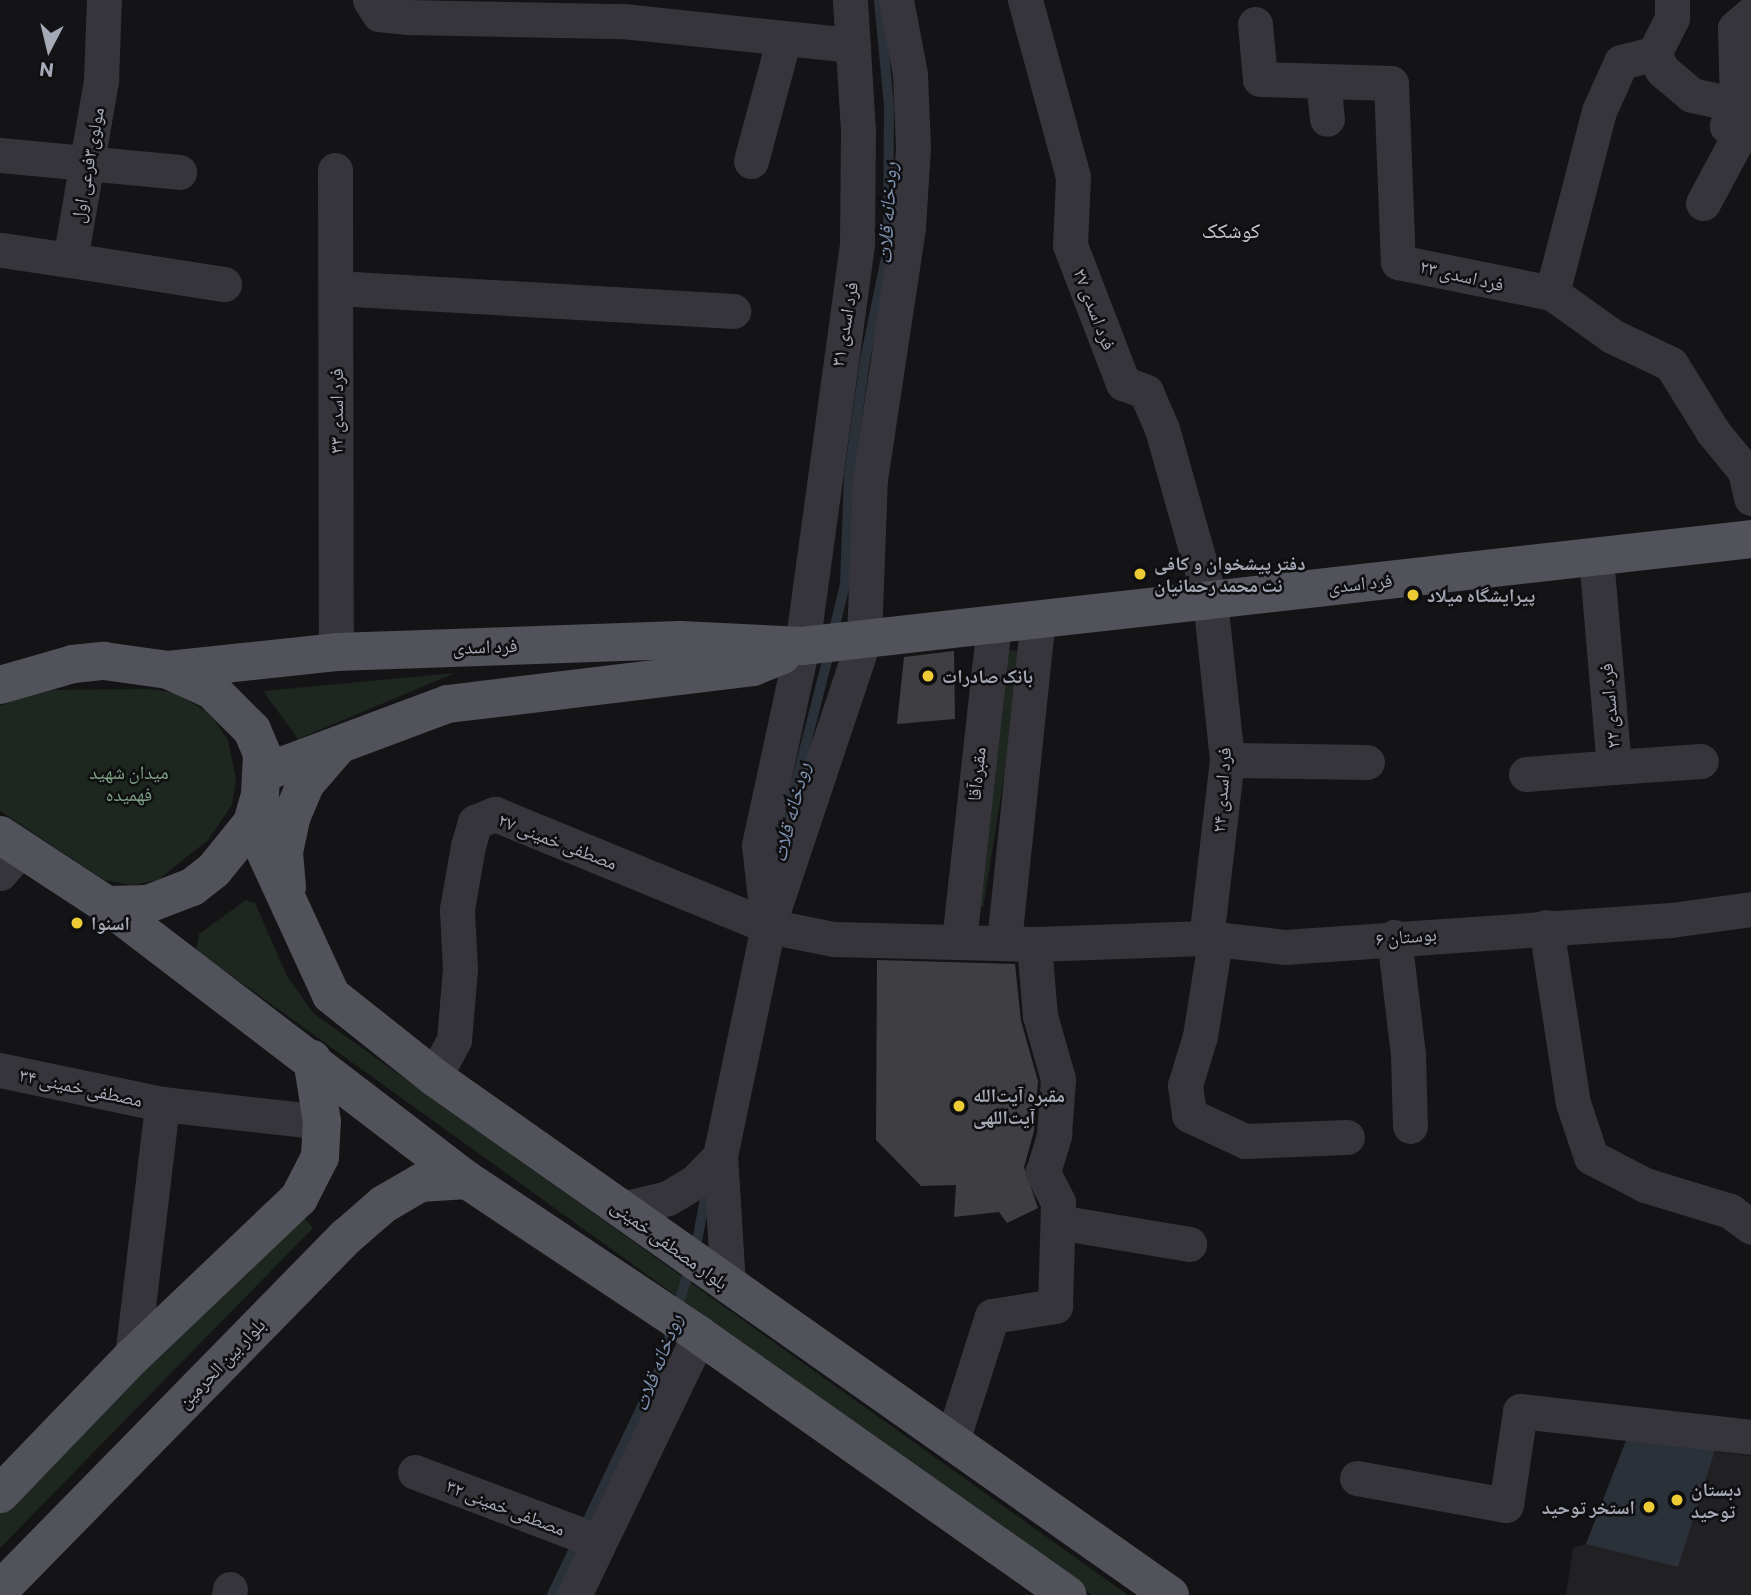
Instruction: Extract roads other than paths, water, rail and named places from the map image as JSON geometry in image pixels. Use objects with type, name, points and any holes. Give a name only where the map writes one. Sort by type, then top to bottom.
[{"type":"main road","name":"فرد اسدی","points":[[168,670],[336,652],[681,640],[802,646],[992,630],[1037,630],[1210,600],[1751,539]]},
{"type":"main road","name":"فرد اسدی","points":[[263,773],[342,741],[447,704],[753,667],[802,646]]},
{"type":"main road","points":[[5,680],[46,668],[104,661],[168,670],[212,690],[232,705],[262,754],[263,773],[252,823],[215,870],[192,887],[148,904],[107,905]]},
{"type":"main road","points":[[288,906],[284,852],[291,818],[306,783],[342,741]]},
{"type":"main road","name":"بلوار مصطفی خمینی","points":[[252,823],[331,995],[434,1077],[1170,1595]]},
{"type":"main road","points":[[7,852],[107,905],[467,1180],[698,1334],[1068,1595]]},
{"type":"main road","points":[[0,1494],[132,1357],[299,1198],[320,1157],[322,1122],[312,1059]]},
{"type":"main road","name":"بلوار بین الحرمین","points":[[0,1590],[347,1236],[384,1204],[420,1183],[467,1180]]},
{"type":"main road","points":[[299,1198],[347,1236]]},
{"type":"street","name":"مولوی۳فرعی اول","points":[[70,261],[101,80],[104,0]]},
{"type":"street","points":[[370,0],[379,14],[406,17],[623,21],[853,45]]},
{"type":"street","name":"فرد اسدی ۳۱","points":[[768,926],[759,845],[802,646],[857,244],[858,131],[850,0]]},
{"type":"street","points":[[727,1285],[720,1156],[768,926],[864,639],[870,479],[908,227],[913,147],[910,74],[896,0]]},
{"type":"street","name":"فرد اسدی ۲۷","points":[[1025,0],[1070,163],[1070,245],[1123,383],[1146,392],[1162,429],[1210,600]]},
{"type":"street","points":[[1552,293],[1599,111],[1621,62],[1654,54],[1672,18],[1672,0]]},
{"type":"street","points":[[1703,203],[1739,136],[1727,126],[1744,107],[1735,28],[1751,14]]},
{"type":"street","name":"فرد اسدی ۲۳","points":[[1255,24],[1260,79],[1391,83],[1398,262],[1552,293],[1612,336],[1671,364],[1713,432],[1745,471],[1751,498]]},
{"type":"street","points":[[751,161],[784,38]]},
{"type":"street","points":[[1654,54],[1662,70],[1692,95],[1744,107]]},
{"type":"street","points":[[1323,81],[1326,119]]},
{"type":"street","points":[[0,155],[179,172]]},
{"type":"street","name":"فرد اسدی ۳۳","points":[[335,170],[336,652]]},
{"type":"street","points":[[2,250],[225,284]]},
{"type":"street","points":[[335,289],[733,312]]},
{"type":"street","name":"فرد اسدی ۲۲","points":[[1526,775],[1614,767],[1596,556]]},
{"type":"street","name":"فرد اسدی ۲۴","points":[[1210,600],[1227,760],[1213,954],[1200,1036],[1185,1085],[1189,1115],[1245,1141],[1346,1137]]},
{"type":"street","name":"مقبره‌آقا","points":[[960,926],[992,630]]},
{"type":"street","points":[[951,1441],[992,1316],[1055,1306],[1058,1202],[1043,1172],[1054,1135],[1058,1079],[1040,1017],[1026,935],[1037,630]]},
{"type":"street","points":[[1227,760],[1367,762]]},
{"type":"street","points":[[1614,767],[1702,761]]},
{"type":"street","name":"مصطفی خمینی ۲۷","points":[[434,1077],[454,1040],[460,969],[457,909],[475,822],[495,814],[768,926]]},
{"type":"street","name":"بوستان ۶","points":[[1026,935],[1213,938],[1285,947],[1394,937],[1671,920],[1751,909]]},
{"type":"street","points":[[768,926],[833,939],[960,926],[1026,935]]},
{"type":"street","points":[[1546,927],[1573,1103],[1591,1157],[1645,1185],[1730,1210],[1751,1227]]},
{"type":"street","points":[[1394,937],[1408,1055],[1410,1126]]},
{"type":"street","name":"مصطفی خمینی ۳۴","points":[[0,1070],[162,1104],[322,1122]]},
{"type":"street","points":[[132,1357],[162,1104]]},
{"type":"street","points":[[623,1210],[668,1198],[695,1182],[720,1156]]},
{"type":"street","points":[[1058,1222],[1189,1244]]},
{"type":"street","points":[[574,1595],[698,1334]]},
{"type":"street","points":[[1357,1478],[1506,1505],[1520,1411],[1751,1437]]},
{"type":"street","name":"مصطفی خمینی ۳۲","points":[[415,1472],[598,1541]]},
{"type":"waterway","name":"رودخانه قلات","points":[[833,634],[845,584],[849,475],[865,360],[888,248],[889,106],[879,0]]},
{"type":"waterway","name":"رودخانه قلات","points":[[788,814],[829,653]]},
{"type":"waterway","name":"رودخانه قلات","points":[[695,1252],[707,1188]]},
{"type":"waterway","name":"رودخانه قلات","points":[[677,1309],[690,1267]]},
{"type":"waterway","name":"رودخانه قلات","points":[[552,1595],[659,1371],[672,1327]]},
{"type":"place","name":"دفتر پیشخوان و کافی نت محمد رحمانیان","points":[[1140,574]]},
{"type":"place","name":"پیرایشگاه میلاد","points":[[1413,595]]},
{"type":"place","name":"بانک صادرات","points":[[928,676]]},
{"type":"place","name":"اسنوا","points":[[77,923]]},
{"type":"place","name":"مقبره آیت‌الله آیت‌اللهی","points":[[959,1106]]},
{"type":"place","name":"دبستان توحید","points":[[1677,1500]]},
{"type":"place","name":"استخر توحید","points":[[1649,1507]]},
{"type":"district","name":"کوشکک","points":[[1231,230]]},
{"type":"park label","name":"میدان شهید فهمیده","points":[[129,783]]}]
